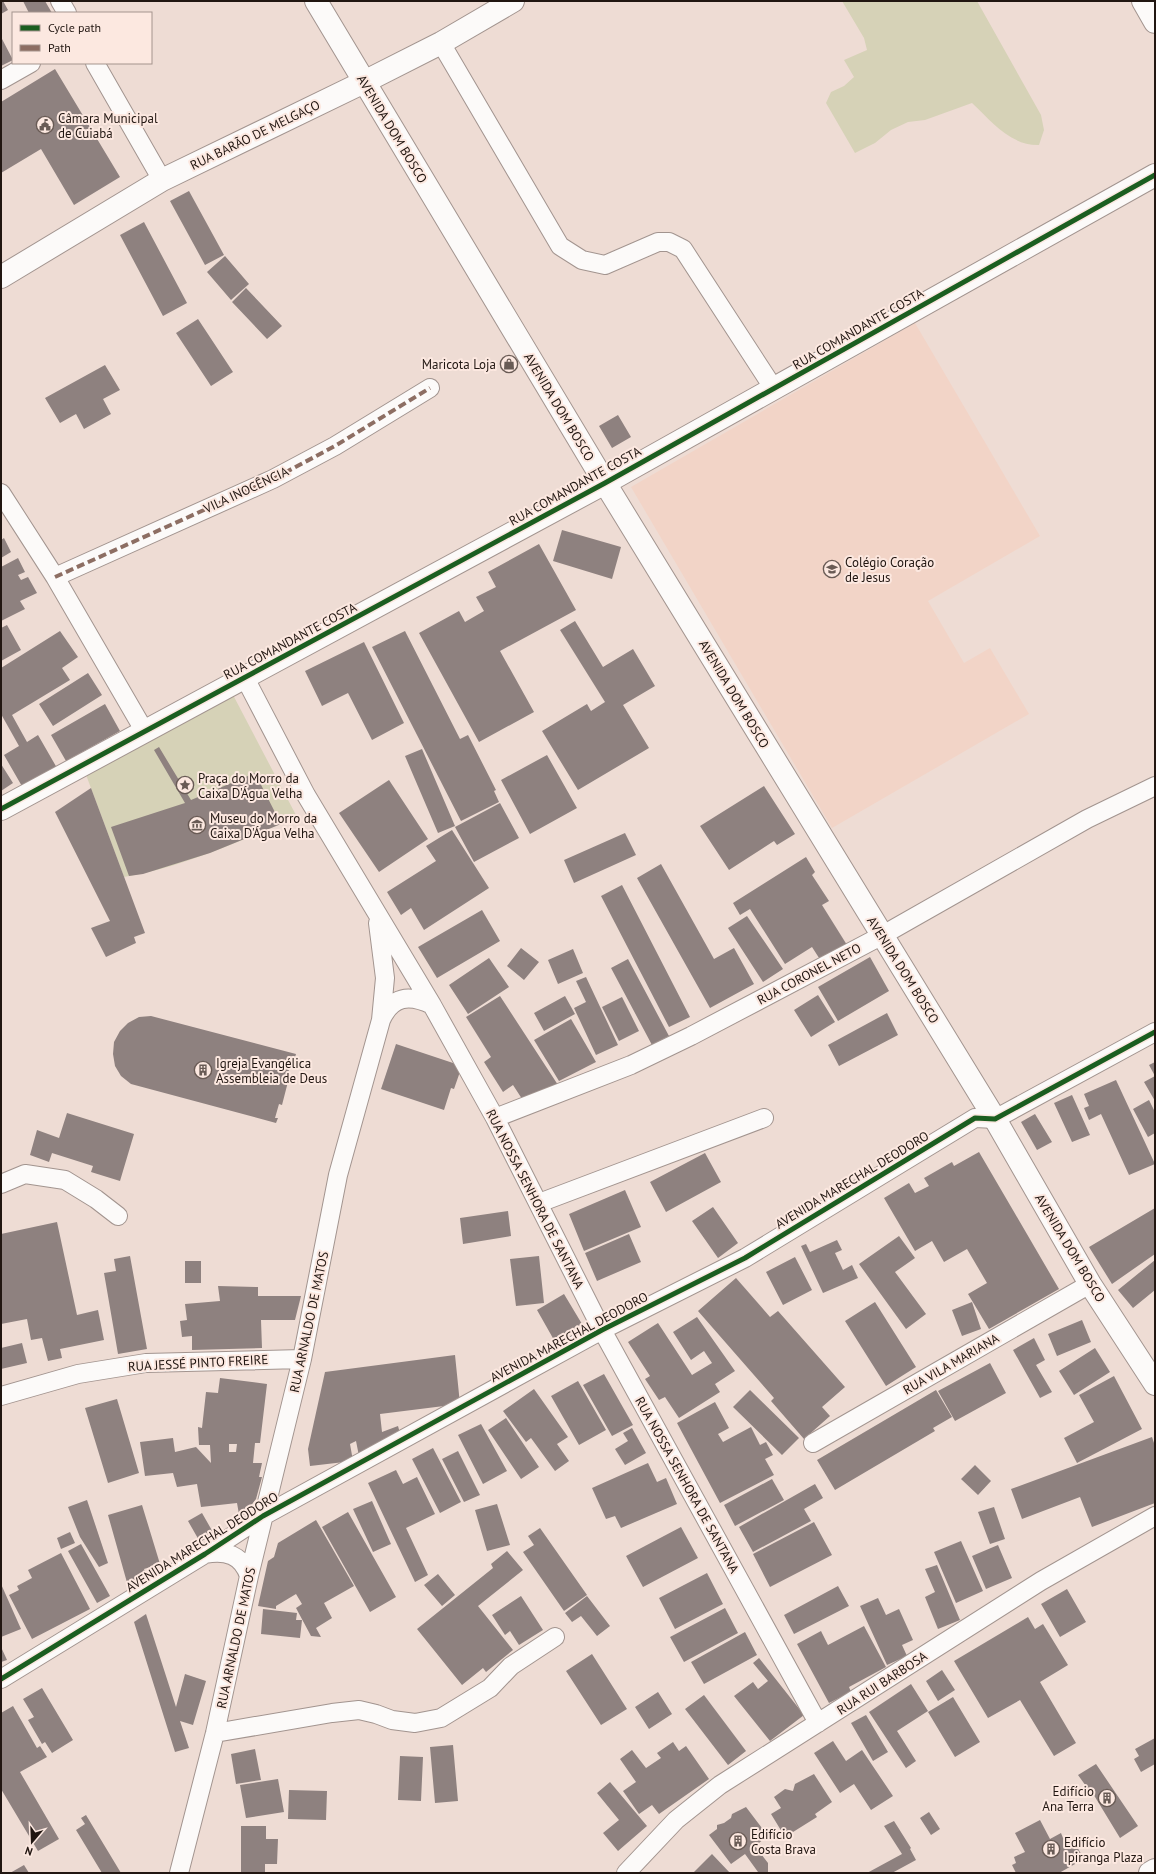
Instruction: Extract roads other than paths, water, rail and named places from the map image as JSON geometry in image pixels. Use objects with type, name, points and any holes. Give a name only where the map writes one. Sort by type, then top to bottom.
[{"type":"street","points":[[60,1],[66,12]]},
{"type":"street","name":"AVENIDA DOM BOSCO","points":[[316,1],[605,483],[881,936],[995,1119],[1090,1284],[1155,1384]]},
{"type":"street","name":"RUA BARÃO DE MELGAÇO","points":[[1,277],[162,180],[364,82],[440,43],[513,1]]},
{"type":"street","points":[[1143,1],[1155,22]]},
{"type":"street","points":[[440,43],[560,246],[582,260],[605,266],[658,242],[669,242],[683,249],[774,390]]},
{"type":"street","points":[[1,80],[29,64]]},
{"type":"street","points":[[96,64],[162,180]]},
{"type":"street","name":"RUA COMANDANTE COSTA","points":[[1,809],[605,483],[774,390],[1155,175]]},
{"type":"street","name":"VILA INOCÊNCIA","points":[[55,577],[272,479],[335,446],[430,388]]},
{"type":"street","points":[[1,493],[55,577],[145,732]]},
{"type":"street","name":"RUA NOSSA SENHORA DE SANTANA","points":[[245,678],[306,795],[432,1005],[495,1118],[602,1330],[818,1724]]},
{"type":"street","name":"RUA CORONEL NETO","points":[[495,1118],[631,1065],[881,936],[1087,819],[1155,786]]},
{"type":"street","name":"RUA ARNALDO DE MATOS","points":[[180,1872],[215,1733],[249,1576],[302,1359],[338,1175],[381,1020],[384,969],[380,928],[375,910]]},
{"type":"street","points":[[381,1020],[388,1007],[404,999],[416,999],[432,1005]]},
{"type":"street","points":[[995,1119],[1155,1032]]},
{"type":"street","points":[[539,1204],[764,1118]]},
{"type":"street","name":"AVENIDA MARECHAL DEODORO","points":[[1,1679],[205,1554],[263,1516],[602,1330],[745,1258],[975,1118],[995,1119]]},
{"type":"street","points":[[1,1184],[26,1174],[65,1180],[96,1199],[118,1216]]},
{"type":"street","name":"RUA VILA MARIANA","points":[[813,1443],[1090,1284]]},
{"type":"street","name":"RUA JESSÉ PINTO FREIRE","points":[[1,1396],[78,1374],[146,1363],[302,1359]]},
{"type":"street","name":"RUA RUI BARBOSA","points":[[626,1873],[676,1820],[714,1790],[1040,1581],[1155,1516]]},
{"type":"street","points":[[205,1554],[223,1553],[236,1557],[246,1567],[249,1576]]},
{"type":"street","points":[[215,1733],[332,1713],[359,1710],[392,1720],[415,1723],[441,1718],[490,1688],[511,1666],[555,1637]]},
{"type":"street","points":[[1150,1873],[1155,1870]]},
{"type":"place","name":"Câmara Municipal de Cuiabá","points":[[45,125]]},
{"type":"place","name":"Maricota Loja","points":[[509,364]]},
{"type":"place","name":"Colégio Coração de Jesus","points":[[832,569]]},
{"type":"place","name":"Praça do Morro da Caixa D'Água Velha","points":[[185,785]]},
{"type":"place","name":"Museu do Morro da Caixa D'Água Velha","points":[[197,825]]},
{"type":"place","name":"Igreja Evangélica Assembleia de Deus","points":[[203,1070]]},
{"type":"place","name":"Edifício Ana Terra","points":[[1107,1798]]},
{"type":"place","name":"Edifício Costa Brava","points":[[738,1841]]},
{"type":"place","name":"Edifício Ipiranga Plaza","points":[[1051,1849]]}]
